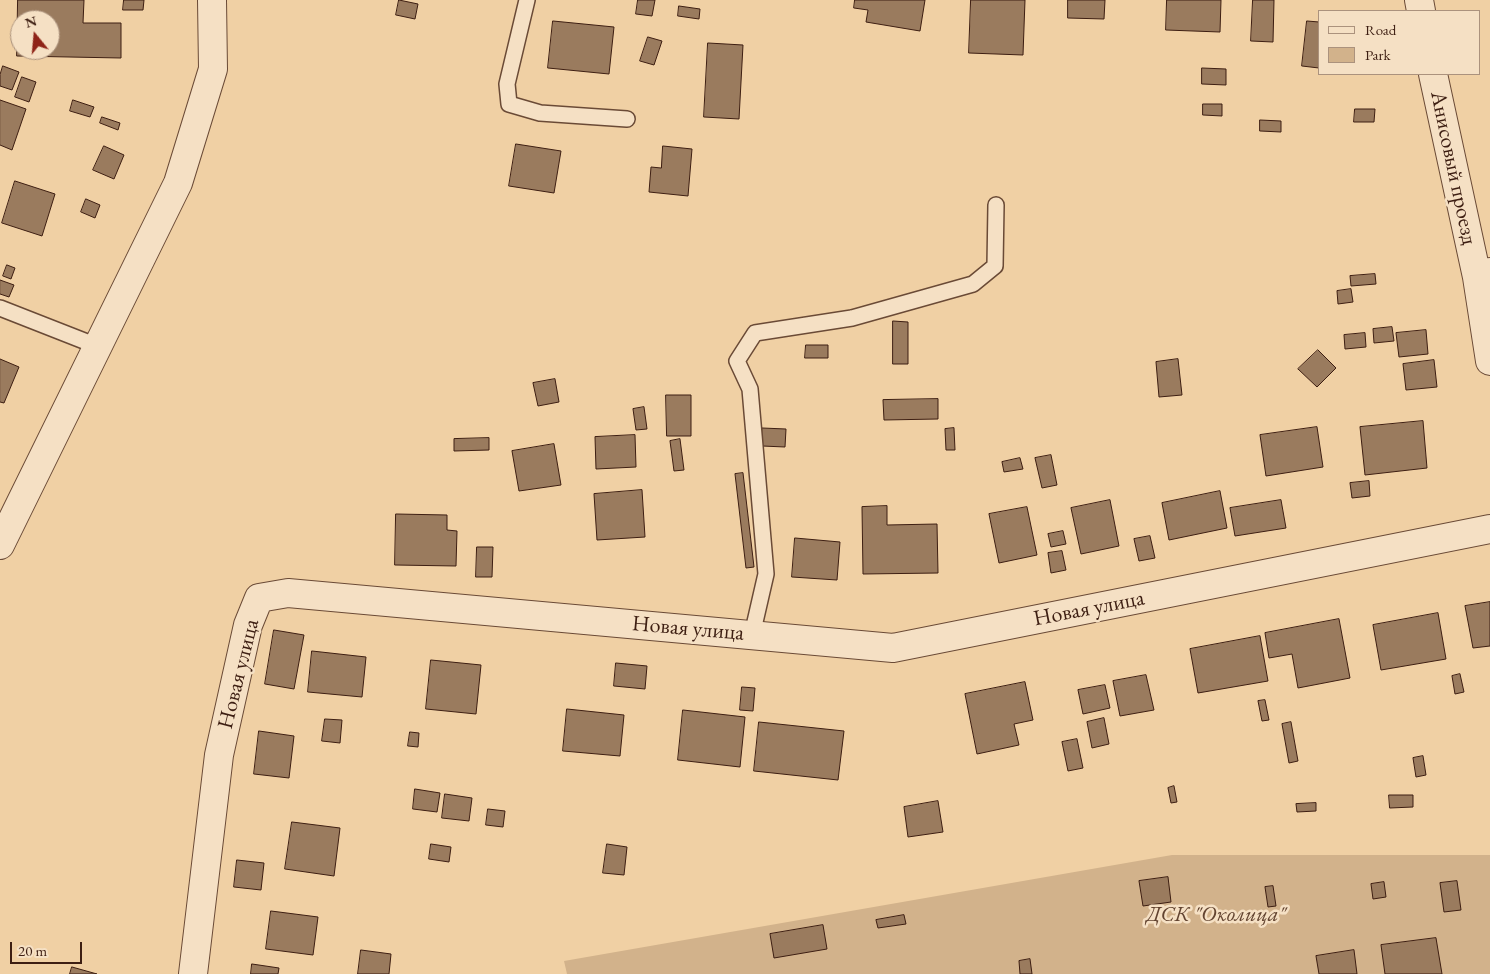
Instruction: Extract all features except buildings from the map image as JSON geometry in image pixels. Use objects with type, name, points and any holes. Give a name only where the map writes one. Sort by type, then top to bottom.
[{"type":"street","points":[[0,545],[178,183],[213,69],[212,0]]},
{"type":"street","name":"Анисовый проезд","points":[[1433,75],[1483,275]]},
{"type":"street","points":[[1483,275],[1490,361]]},
{"type":"street","name":"Новая улица","points":[[193,974],[219,755],[248,625],[259,598],[288,593],[893,648],[1490,529]]},
{"type":"lane","points":[[527,0],[507,84],[509,104],[540,113],[627,119]]},
{"type":"lane","points":[[752,635],[766,574],[750,389],[737,361],[755,333],[852,318],[973,284],[995,266],[996,205]]},
{"type":"lane","points":[[0,308],[97,346]]},
{"type":"green space","name":"ДСК \"Околица\"","points":[[1172,855],[1490,855],[1490,974],[567,974],[564,961]]}]
